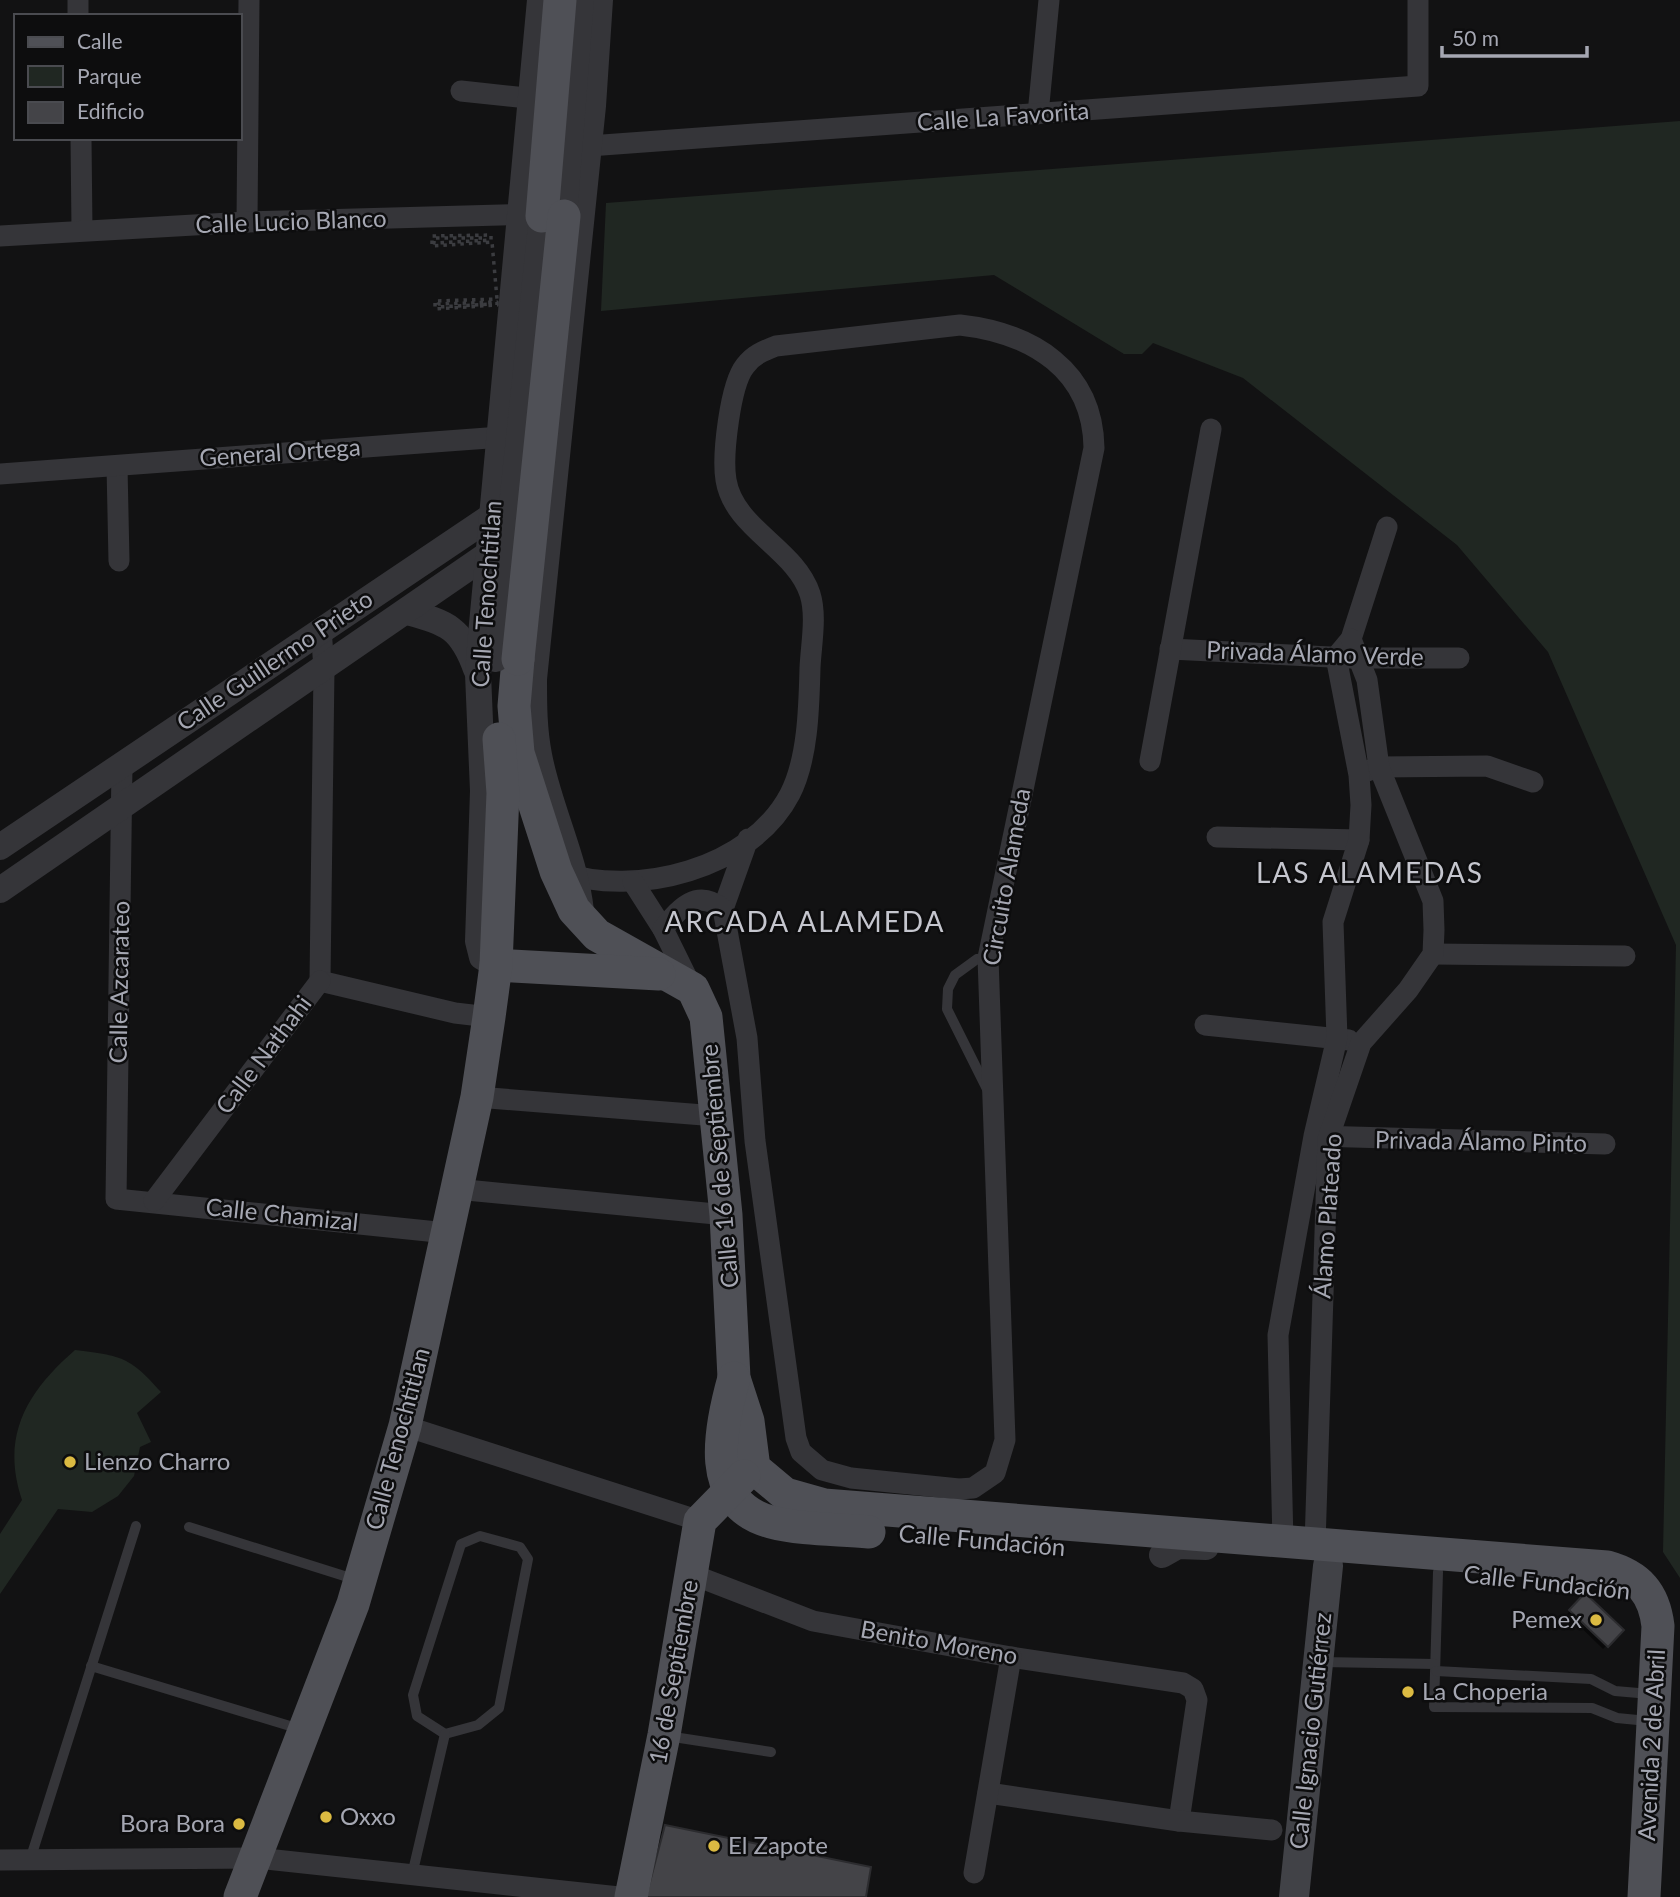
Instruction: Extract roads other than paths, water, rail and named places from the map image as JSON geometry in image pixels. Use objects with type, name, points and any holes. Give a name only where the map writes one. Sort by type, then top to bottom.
[{"type":"main road","points":[[552,215],[560,0]]},
{"type":"main road","name":"Calle Tenochtitlan","points":[[240,1897],[306,1731],[359,1581],[405,1426],[477,1097],[496,965],[503,793],[498,664],[552,215]]},
{"type":"main road","points":[[498,664],[514,706],[518,752],[590,927],[679,982]]},
{"type":"main road","points":[[496,965],[566,969],[679,982]]},
{"type":"main road","name":"Calle 16 de Septiembre","points":[[679,982],[706,1017],[726,1215],[734,1378]]},
{"type":"main road","points":[[700,1521],[754,1468],[748,1422],[734,1378]]},
{"type":"main road","points":[[728,1491],[721,1463],[722,1421],[734,1378]]},
{"type":"main road","name":"Calle Fundación","points":[[754,1468],[785,1494],[824,1505],[1434,1563],[1617,1586],[1649,1594]]},
{"type":"main road","name":"Calle Fundación","points":[[728,1491],[745,1509],[770,1522],[1162,1555],[1305,1550]]},
{"type":"main road","name":"16 de Septiembre","points":[[631,1897],[664,1735],[700,1521]]},
{"type":"main road","name":"Calle Ignacio Gutiérrez","points":[[1294,1897],[1319,1662],[1305,1550]]},
{"type":"main road","name":"Avenida 2 de Abril","points":[[1644,1897],[1656,1708],[1658,1626],[1656,1606],[1649,1594]]},
{"type":"street","points":[[247,222],[249,0]]},
{"type":"street","points":[[540,0],[531,98],[552,215],[560,433],[534,679],[534,723],[567,874]]},
{"type":"street","points":[[552,215],[580,0]]},
{"type":"street","points":[[552,215],[589,146],[600,0]]},
{"type":"street","points":[[1038,114],[1049,0]]},
{"type":"street","name":"Calle La Favorita","points":[[589,146],[1418,86],[1418,0]]},
{"type":"street","points":[[461,91],[593,106]]},
{"type":"street","points":[[81,140],[82,230]]},
{"type":"street","name":"Calle Lucio Blanco","points":[[0,236],[247,222],[552,215]]},
{"type":"street","name":"Calle Tenochtitlan","points":[[498,664],[488,552],[501,437],[552,215]]},
{"type":"street","name":"Circuito Alameda","points":[[567,874],[633,882],[687,872],[714,861],[748,839],[772,818],[796,778],[810,683],[810,594],[795,569],[743,516],[732,500],[726,481],[737,378],[753,357],[776,346],[960,325],[982,327],[1019,339],[1044,353],[1076,382],[1090,409],[1094,448],[988,958],[1005,1440],[995,1473],[984,1483],[959,1489],[851,1478],[822,1470],[801,1452],[792,1422],[755,1141],[747,1038],[723,909],[748,839]]},
{"type":"street","name":"Privada Álamo Verde","points":[[1150,761],[1211,429]]},
{"type":"street","name":"General Ortega","points":[[0,474],[560,433]]},
{"type":"street","points":[[117,466],[119,561]]},
{"type":"street","name":"Calle Guillermo Prieto","points":[[0,847],[493,513],[555,486]]},
{"type":"street","name":"Calle Guillermo Prieto","points":[[0,890],[407,612],[488,552],[552,524]]},
{"type":"street","points":[[1369,771],[1367,680],[1356,648],[1387,527]]},
{"type":"street","points":[[407,612],[442,621],[466,643],[498,664]]},
{"type":"street","points":[[320,981],[324,668],[321,629]]},
{"type":"street","name":"Privada Álamo Verde","points":[[1170,649],[1336,657],[1356,648],[1459,658]]},
{"type":"street","points":[[1336,657],[1369,771],[1433,901],[1433,954],[1625,956]]},
{"type":"street","name":"Calle Azcarateo","points":[[116,1199],[122,765]]},
{"type":"street","points":[[1369,771],[1487,766],[1533,782]]},
{"type":"street","name":"Álamo Plateado","points":[[1305,1550],[1279,1335],[1321,1137],[1337,1038],[1331,947],[1333,922],[1359,840],[1369,771]]},
{"type":"street","points":[[1217,837],[1359,840]]},
{"type":"street","points":[[633,882],[663,929],[679,982]]},
{"type":"street","points":[[663,929],[679,908],[693,900],[709,901],[723,909]]},
{"type":"street","points":[[566,969],[585,955],[590,927]]},
{"type":"street","name":"Álamo Plateado","points":[[1305,1550],[1321,1137],[1361,1042],[1408,990],[1433,954]]},
{"type":"street","name":"Calle Nathahi","points":[[154,1201],[320,981],[455,1013],[489,1017]]},
{"type":"street","points":[[1205,1026],[1361,1042]]},
{"type":"street","points":[[477,1097],[716,1116]]},
{"type":"street","name":"Privada Álamo Pinto","points":[[1321,1137],[1605,1144]]},
{"type":"street","points":[[456,1189],[726,1215]]},
{"type":"street","name":"Calle Chamizal","points":[[116,1199],[447,1233]]},
{"type":"street","points":[[405,1426],[700,1521]]},
{"type":"street","name":"Benito Moreno","points":[[691,1574],[813,1621],[1011,1657],[1183,1683],[1193,1689],[1197,1700],[1179,1821]]},
{"type":"street","points":[[974,1873],[1011,1657]]},
{"type":"street","points":[[988,1793],[1179,1821],[1272,1830]]},
{"type":"street","points":[[0,1860],[257,1858],[620,1897]]},
{"type":"lane","points":[[988,958],[977,959],[955,975],[947,989],[947,1009],[992,1101]]},
{"type":"lane","points":[[30,1860],[136,1526]]},
{"type":"lane","points":[[189,1527],[359,1581]]},
{"type":"lane","points":[[480,1536],[520,1546],[527,1559],[499,1708],[478,1725],[445,1734],[417,1716],[413,1695],[461,1544],[480,1536]]},
{"type":"lane","points":[[1434,1563],[1434,1707],[1592,1707],[1617,1718],[1656,1708]]},
{"type":"lane","points":[[1319,1662],[1591,1679],[1656,1708]]},
{"type":"lane","points":[[92,1666],[306,1731]]},
{"type":"lane","points":[[412,1875],[445,1734]]},
{"type":"lane","points":[[664,1735],[771,1752]]},
{"type":"place","name":"Lienzo Charro","points":[[70,1462]]},
{"type":"place","name":"Pemex","points":[[1596,1620]]},
{"type":"place","name":"La Choperia","points":[[1408,1692]]},
{"type":"place","name":"Oxxo","points":[[326,1817]]},
{"type":"place","name":"Bora Bora","points":[[239,1824]]},
{"type":"place","name":"El Zapote","points":[[714,1846]]},
{"type":"district","name":"LAS ALAMEDAS","points":[[1370,873]]},
{"type":"district","name":"ARCADA ALAMEDA","points":[[805,922]]}]
